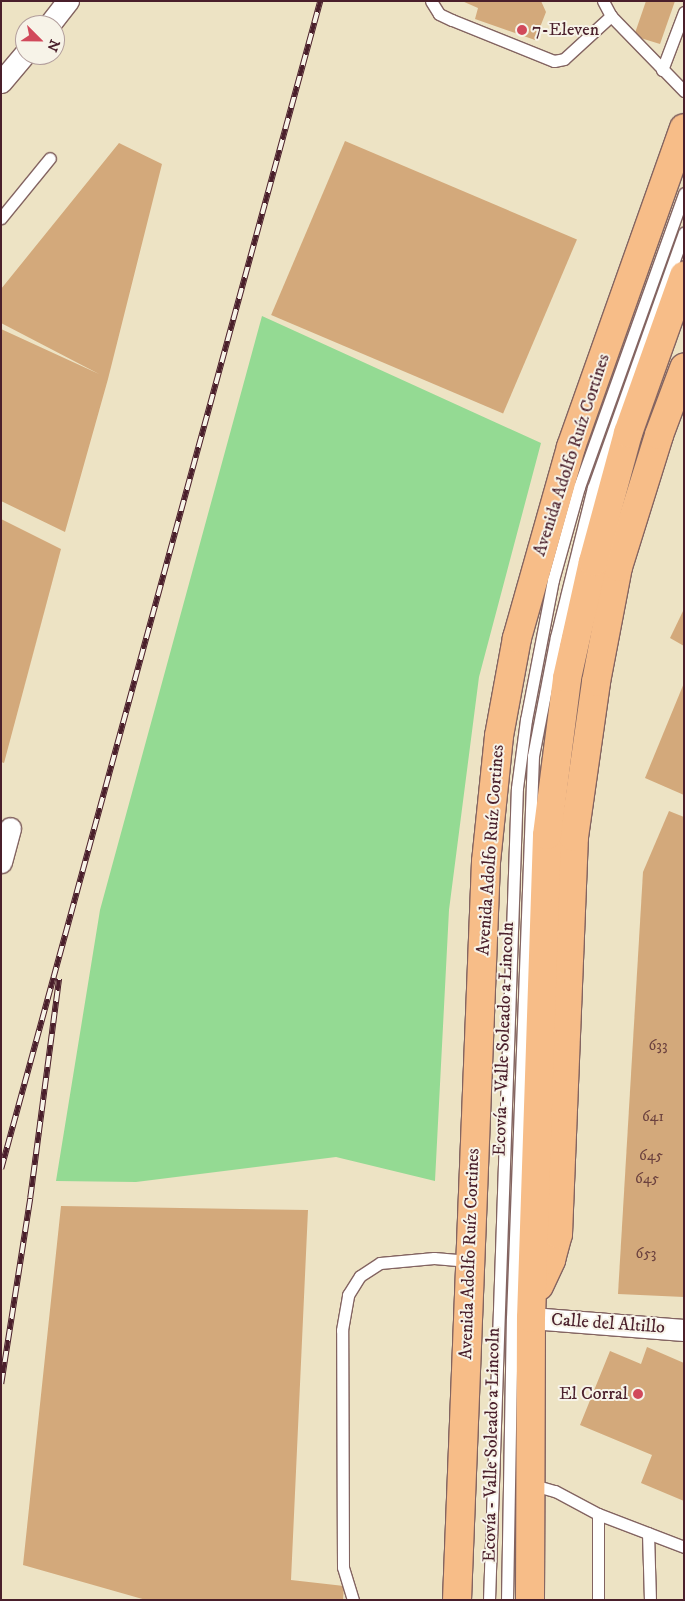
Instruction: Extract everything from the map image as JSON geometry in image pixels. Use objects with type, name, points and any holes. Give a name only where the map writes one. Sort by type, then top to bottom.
[{"type":"main road","name":"Avenida Adolfo Ruíz Cortines","points":[[456,1600],[486,862],[500,736],[517,638],[571,447],[684,128]]},
{"type":"main road","points":[[530,1600],[532,1310],[547,835],[565,688],[593,562],[626,442],[674,322],[684,276]]},
{"type":"main road","points":[[532,1310],[551,1260],[558,1234],[574,837],[596,682],[618,567],[659,435],[684,368]]},
{"type":"street","points":[[57,15],[68,1]]},
{"type":"street","points":[[1,82],[15,65]]},
{"type":"street","points":[[1,862],[10,828]]},
{"type":"street","name":"Calle del Altillo","points":[[532,1310],[684,1330]]},
{"type":"lane","points":[[432,1],[439,14],[445,17],[554,61],[564,59],[611,16]]},
{"type":"lane","points":[[603,1],[611,16],[684,91]]},
{"type":"lane","points":[[662,70],[684,12]]},
{"type":"lane","points":[[1,218],[50,158]]},
{"type":"lane","points":[[489,1600],[517,788],[526,720],[552,580],[579,487],[684,194]]},
{"type":"lane","name":"Ecovía - Valle Soleado a Lincoln","points":[[507,1600],[512,1318],[533,756],[556,637],[593,488],[684,233]]},
{"type":"lane","points":[[354,1600],[343,1567],[342,1330],[348,1295],[360,1276],[380,1263],[434,1258],[469,1261]]},
{"type":"lane","points":[[530,1484],[555,1492],[598,1514],[684,1547]]},
{"type":"lane","points":[[598,1514],[598,1600]]},
{"type":"lane","points":[[648,1533],[650,1600]]},
{"type":"green space","points":[[262,316],[541,443],[479,677],[449,910],[435,1181],[336,1157],[136,1182],[56,1181],[100,910]]},
{"type":"building","name":"7-Eleven","points":[[462,1],[541,1],[546,12],[535,40],[475,19],[478,8]]},
{"type":"building","points":[[646,1],[675,1],[660,44],[634,36]]},
{"type":"building","points":[[345,141],[577,239],[503,413],[271,315]]},
{"type":"building","points":[[119,143],[162,164],[108,379],[65,532],[1,501],[1,329],[99,374],[1,323],[1,289]]},
{"type":"building","points":[[1,519],[61,549],[4,763],[1,762]]},
{"type":"building","points":[[684,609],[684,646],[670,638]]},
{"type":"building","points":[[684,683],[684,795],[645,778]]},
{"type":"building","points":[[669,811],[684,817],[684,1297],[618,1294],[643,872]]},
{"type":"building","points":[[61,1206],[308,1210],[291,1580],[344,1586],[343,1600],[146,1600],[23,1565]]},
{"type":"building","name":"El Corral","points":[[647,1347],[684,1363],[684,1501],[641,1483],[652,1455],[580,1425],[610,1351],[641,1364]]},
{"type":"railway","points":[[1,1169],[320,1]]},
{"type":"railway","points":[[1,1384],[30,1198],[59,979]]},
{"type":"place","name":"7-Eleven","points":[[522,30]]},
{"type":"place","name":"El Corral","points":[[638,1394]]}]
